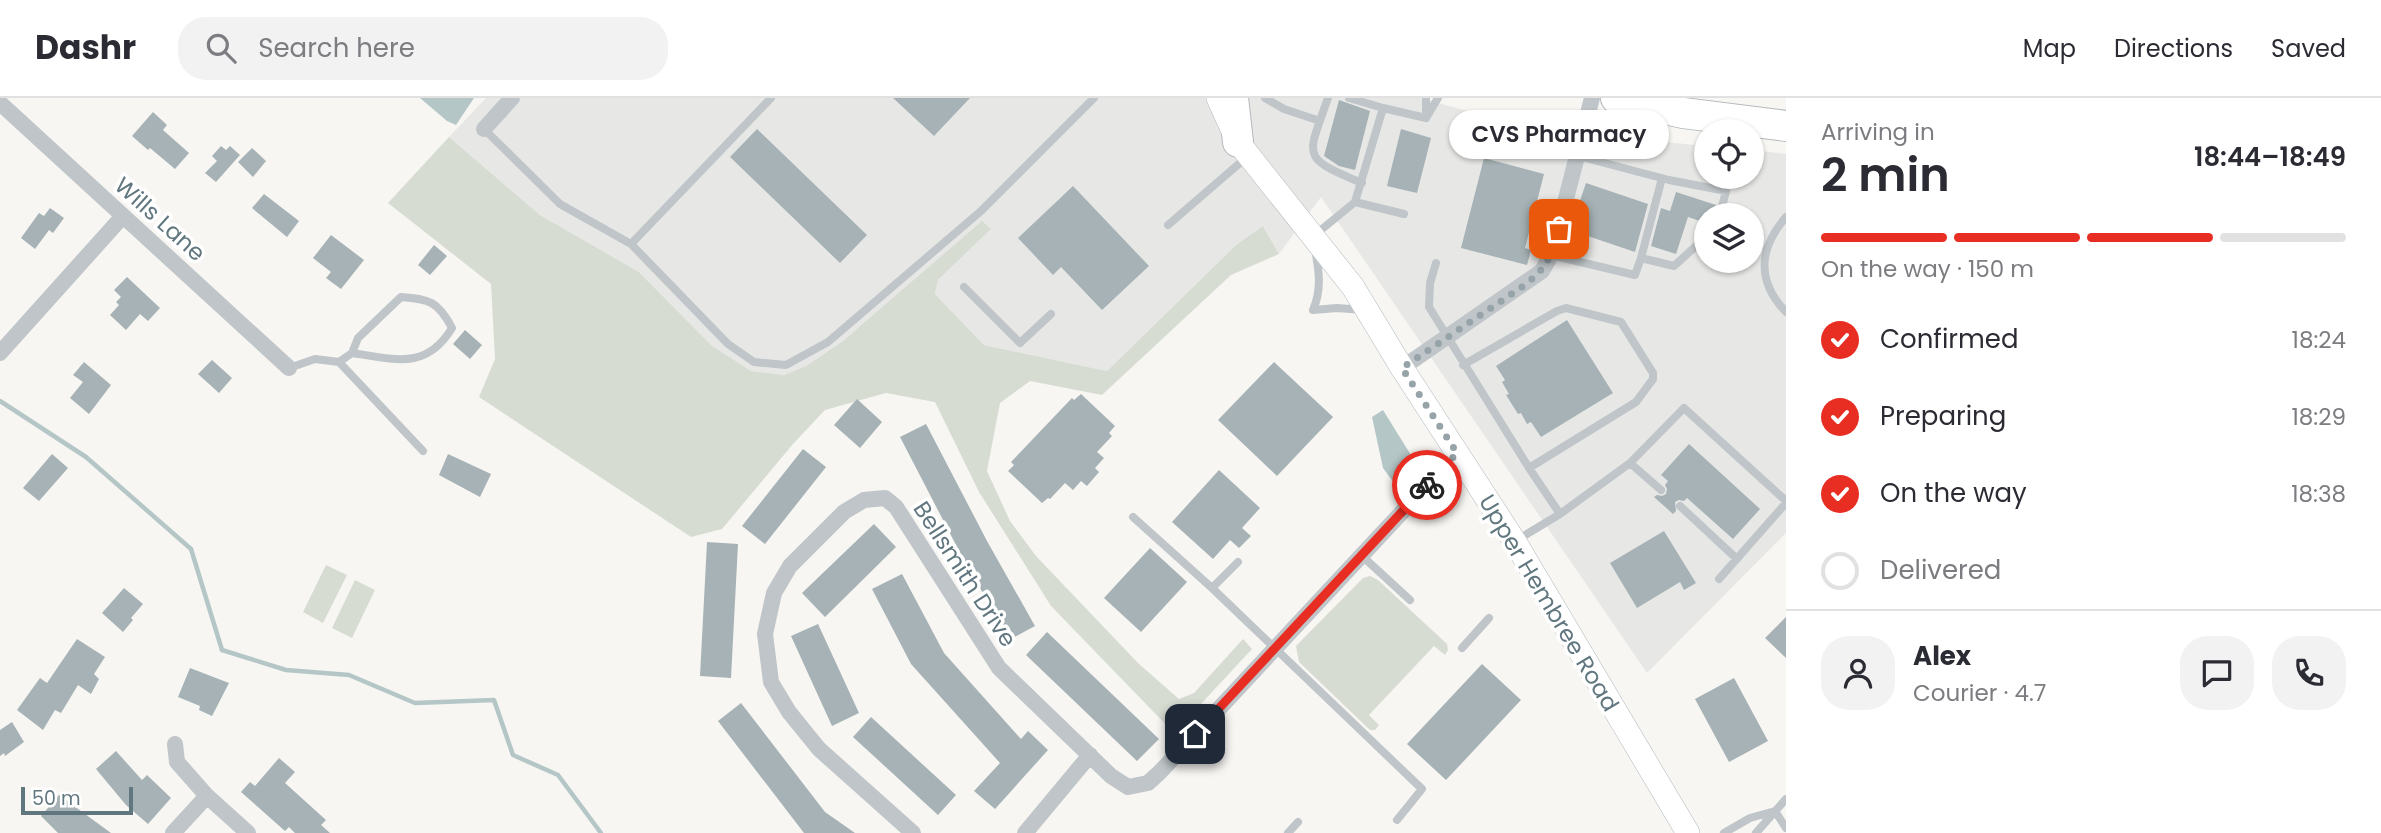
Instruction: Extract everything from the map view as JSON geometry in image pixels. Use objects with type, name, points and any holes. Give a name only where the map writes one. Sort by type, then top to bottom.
[{"type":"highway","points":[[1233,98],[1243,149]]},
{"type":"highway","points":[[1616,98],[1683,113],[1786,126]]},
{"type":"street","points":[[484,129],[512,98]]},
{"type":"street","name":"Upper Hembree Road","points":[[1217,98],[1243,149],[1353,287],[1515,542],[1688,833]]},
{"type":"street","points":[[1402,368],[1542,271],[1551,255],[1592,98]]},
{"type":"street","name":"Wills Lane","points":[[0,103],[289,369]]},
{"type":"street","points":[[0,353],[123,216]]},
{"type":"street","name":"Bellsmith Drive","points":[[913,833],[819,750],[789,712],[771,682],[765,634],[774,593],[790,566],[844,512],[864,500],[885,498],[896,507],[999,668],[1111,776],[1128,787],[1149,783],[1457,453]]},
{"type":"street","points":[[175,744],[177,762],[207,796],[248,833]]},
{"type":"street","points":[[1025,833],[1090,755]]},
{"type":"street","points":[[173,833],[207,796]]},
{"type":"lane","points":[[631,244],[771,98]]},
{"type":"lane","points":[[484,129],[560,204],[631,244],[728,344],[754,362],[786,365],[828,342],[948,240],[981,211],[1094,98]]},
{"type":"lane","points":[[1265,98],[1284,109],[1320,121]]},
{"type":"lane","points":[[1328,98],[1311,144],[1314,155],[1325,168],[1362,183]]},
{"type":"lane","points":[[1349,98],[1426,118]]},
{"type":"lane","points":[[1426,98],[1426,118]]},
{"type":"lane","points":[[1426,118],[1438,98]]},
{"type":"lane","points":[[1366,310],[1313,310],[1319,297],[1320,283],[1313,236],[1355,202],[1383,108]]},
{"type":"lane","points":[[1168,225],[1243,149]]},
{"type":"lane","points":[[1578,156],[1726,191],[1723,203]]},
{"type":"lane","points":[[1551,255],[1635,275],[1662,178]]},
{"type":"lane","points":[[1355,202],[1404,214]]},
{"type":"lane","points":[[1786,217],[1773,231],[1764,258],[1766,285],[1786,312]]},
{"type":"lane","points":[[1641,258],[1674,266],[1694,248]]},
{"type":"lane","points":[[1436,263],[1430,283],[1429,307],[1463,365],[1560,514]]},
{"type":"lane","points":[[964,287],[1020,343],[1051,314]]},
{"type":"lane","points":[[339,362],[352,353],[358,338],[401,297],[426,299],[446,315],[452,328],[433,350],[418,359],[352,353]]},
{"type":"lane","points":[[1463,365],[1562,308],[1614,320],[1625,326],[1653,373],[1653,379],[1636,402],[1529,468]]},
{"type":"lane","points":[[289,369],[315,359],[339,362],[423,451]]},
{"type":"lane","points":[[1515,542],[1560,514],[1630,463],[1684,408],[1786,502],[1718,579]]},
{"type":"lane","points":[[1630,463],[1661,490]]},
{"type":"lane","points":[[1679,506],[1737,559]]},
{"type":"lane","points":[[1133,517],[1212,588],[1422,789],[1397,820]]},
{"type":"lane","points":[[1361,555],[1410,600]]},
{"type":"lane","points":[[1212,588],[1238,562]]},
{"type":"lane","points":[[1462,648],[1489,618]]},
{"type":"lane","points":[[1756,833],[1786,799]]},
{"type":"lane","points":[[1775,811],[1786,828]]},
{"type":"lane","points":[[1724,833],[1749,818],[1775,811]]},
{"type":"lane","points":[[1287,833],[1298,822]]},
{"type":"shaded area","points":[[420,98],[474,98],[456,125],[447,121]]},
{"type":"shaded area","points":[[486,98],[1419,98],[1539,130],[1694,145],[1694,189],[1764,189],[1764,151],[1786,154],[1786,533],[1647,673],[1321,197],[1279,254],[1264,227],[1236,245],[1107,371],[984,345],[935,294],[938,280],[991,229],[843,341],[806,366],[784,375],[751,371],[711,345],[639,272],[540,215],[449,137]]},
{"type":"shaded area","points":[[449,137],[540,215],[639,272],[711,345],[751,371],[784,375],[806,366],[843,341],[982,221],[991,229],[938,280],[935,294],[984,345],[1107,371],[1236,245],[1263,226],[1279,254],[1231,275],[1102,395],[1030,381],[1000,403],[987,471],[1010,521],[1036,556],[1139,664],[1179,699],[1194,693],[1243,639],[1252,649],[1174,733],[1051,606],[979,492],[935,402],[886,393],[825,410],[722,529],[691,537],[479,397],[495,359],[491,284],[388,203]]},
{"type":"shaded area","points":[[1383,410],[1414,460],[1394,483],[1383,468],[1372,417]]},
{"type":"shaded area","points":[[326,565],[347,575],[323,623],[303,612]]},
{"type":"shaded area","points":[[1370,576],[1378,580],[1447,644],[1448,650],[1445,655],[1434,646],[1369,715],[1379,725],[1375,730],[1370,730],[1299,662],[1296,646],[1363,578]]},
{"type":"shaded area","points":[[355,580],[375,590],[352,638],[332,628]]},
{"type":"building","points":[[893,98],[970,98],[934,136]]},
{"type":"building","points":[[1339,100],[1370,111],[1355,170],[1339,166],[1324,156]]},
{"type":"building","points":[[153,112],[167,125],[163,130],[189,153],[175,169],[132,136]]},
{"type":"building","points":[[757,129],[867,235],[840,263],[730,157]]},
{"type":"building","points":[[1401,129],[1431,138],[1417,193],[1387,186]]},
{"type":"building","points":[[221,146],[226,150],[230,146],[240,155],[216,182],[205,173],[217,161],[212,156]]},
{"type":"building","points":[[252,148],[266,161],[253,177],[238,162]]},
{"type":"building","points":[[1484,158],[1544,174],[1525,248],[1531,250],[1527,265],[1461,248]]},
{"type":"building","points":[[1586,183],[1648,204],[1635,252],[1570,230]]},
{"type":"building","points":[[1073,186],[1149,266],[1102,310],[1061,267],[1053,275],[1018,238]]},
{"type":"building","points":[[1676,192],[1710,203],[1694,203],[1694,219],[1688,217],[1676,254],[1651,246],[1661,208],[1670,211]]},
{"type":"building","points":[[264,194],[299,221],[287,237],[252,208]]},
{"type":"building","points":[[50,208],[64,218],[53,233],[49,230],[35,249],[21,238],[39,213],[44,216]]},
{"type":"building","points":[[331,235],[364,260],[341,289],[326,278],[331,272],[313,258]]},
{"type":"building","points":[[434,245],[447,256],[430,275],[418,265]]},
{"type":"building","points":[[127,277],[160,308],[148,321],[140,314],[126,330],[110,315],[119,305],[116,302],[121,297],[114,290]]},
{"type":"building","points":[[1567,320],[1613,393],[1541,437],[1531,422],[1527,424],[1521,413],[1518,414],[1506,395],[1509,394],[1502,382],[1505,380],[1496,366]]},
{"type":"building","points":[[465,330],[482,345],[470,359],[453,344]]},
{"type":"building","points":[[212,360],[232,378],[219,393],[198,374]]},
{"type":"building","points":[[84,362],[111,385],[89,414],[70,398],[83,382],[73,375]]},
{"type":"building","points":[[1274,362],[1333,417],[1277,476],[1218,420]]},
{"type":"building","points":[[1081,394],[1115,426],[1109,433],[1112,436],[1097,452],[1104,458],[1095,468],[1099,472],[1087,486],[1081,481],[1073,490],[1065,483],[1050,499],[1042,503],[1008,471],[1014,465],[1011,462],[1072,398],[1074,400]]},
{"type":"building","points":[[857,399],[882,422],[860,448],[834,425]]},
{"type":"building","points":[[926,424],[1035,626],[1009,640],[900,437]]},
{"type":"building","points":[[1689,444],[1760,509],[1733,539],[1687,498],[1675,502],[1676,511],[1673,514],[1654,497],[1666,494],[1665,485],[1668,481],[1661,475]]},
{"type":"building","points":[[803,449],[826,467],[765,544],[742,526]]},
{"type":"building","points":[[52,454],[68,468],[39,501],[23,488]]},
{"type":"building","points":[[448,454],[491,474],[480,497],[439,475]]},
{"type":"building","points":[[1219,470],[1260,508],[1242,528],[1251,536],[1239,548],[1230,540],[1213,559],[1172,522]]},
{"type":"building","points":[[874,524],[896,547],[825,617],[802,593]]},
{"type":"building","points":[[1664,531],[1696,583],[1684,590],[1680,582],[1637,608],[1610,563]]},
{"type":"building","points":[[707,542],[738,544],[731,678],[700,676]]},
{"type":"building","points":[[1150,548],[1187,582],[1141,632],[1104,598]]},
{"type":"building","points":[[902,574],[944,653],[1021,739],[1028,731],[1048,750],[995,809],[974,791],[1000,763],[911,664],[872,589]]},
{"type":"building","points":[[124,588],[143,604],[123,632],[102,613]]},
{"type":"building","points":[[1786,617],[1786,658],[1765,638]]},
{"type":"building","points":[[818,624],[859,713],[832,726],[791,636]]},
{"type":"building","points":[[1047,632],[1159,739],[1137,761],[1026,655]]},
{"type":"building","points":[[77,639],[105,657],[94,674],[99,679],[91,694],[78,685],[61,713],[55,710],[43,730],[17,710],[40,678],[47,683]]},
{"type":"building","points":[[1482,664],[1521,700],[1446,780],[1407,744]]},
{"type":"building","points":[[190,668],[229,683],[212,716],[199,710],[200,706],[178,697]]},
{"type":"building","points":[[1734,678],[1768,741],[1729,762],[1695,699]]},
{"type":"building","points":[[741,703],[825,812],[855,833],[804,833],[718,721]]},
{"type":"building","points":[[871,717],[956,795],[938,815],[853,737]]},
{"type":"building","points":[[12,722],[24,742],[5,756],[4,753],[0,756],[0,730]]},
{"type":"building","points":[[116,751],[142,780],[147,775],[171,798],[148,824],[126,805],[96,769]]},
{"type":"building","points":[[279,758],[295,772],[285,783],[326,820],[321,825],[330,833],[295,833],[289,827],[285,831],[241,792],[250,782],[255,786]]},
{"type":"building","points":[[59,795],[111,833],[58,833],[41,816]]},
{"type":"waterway","points":[[0,401],[86,457],[191,549],[222,650],[286,670],[349,675],[415,703],[494,700],[513,755],[558,775],[601,833]]},
{"type":"way so far","points":[[1427,485],[1457,453],[1402,368],[1542,271],[1552,253],[1559,229]]},
{"type":"place","name":"CVS Pharmacy","points":[[1559,229]]},
{"type":"route","points":[[1195,734],[1427,485]]}]
